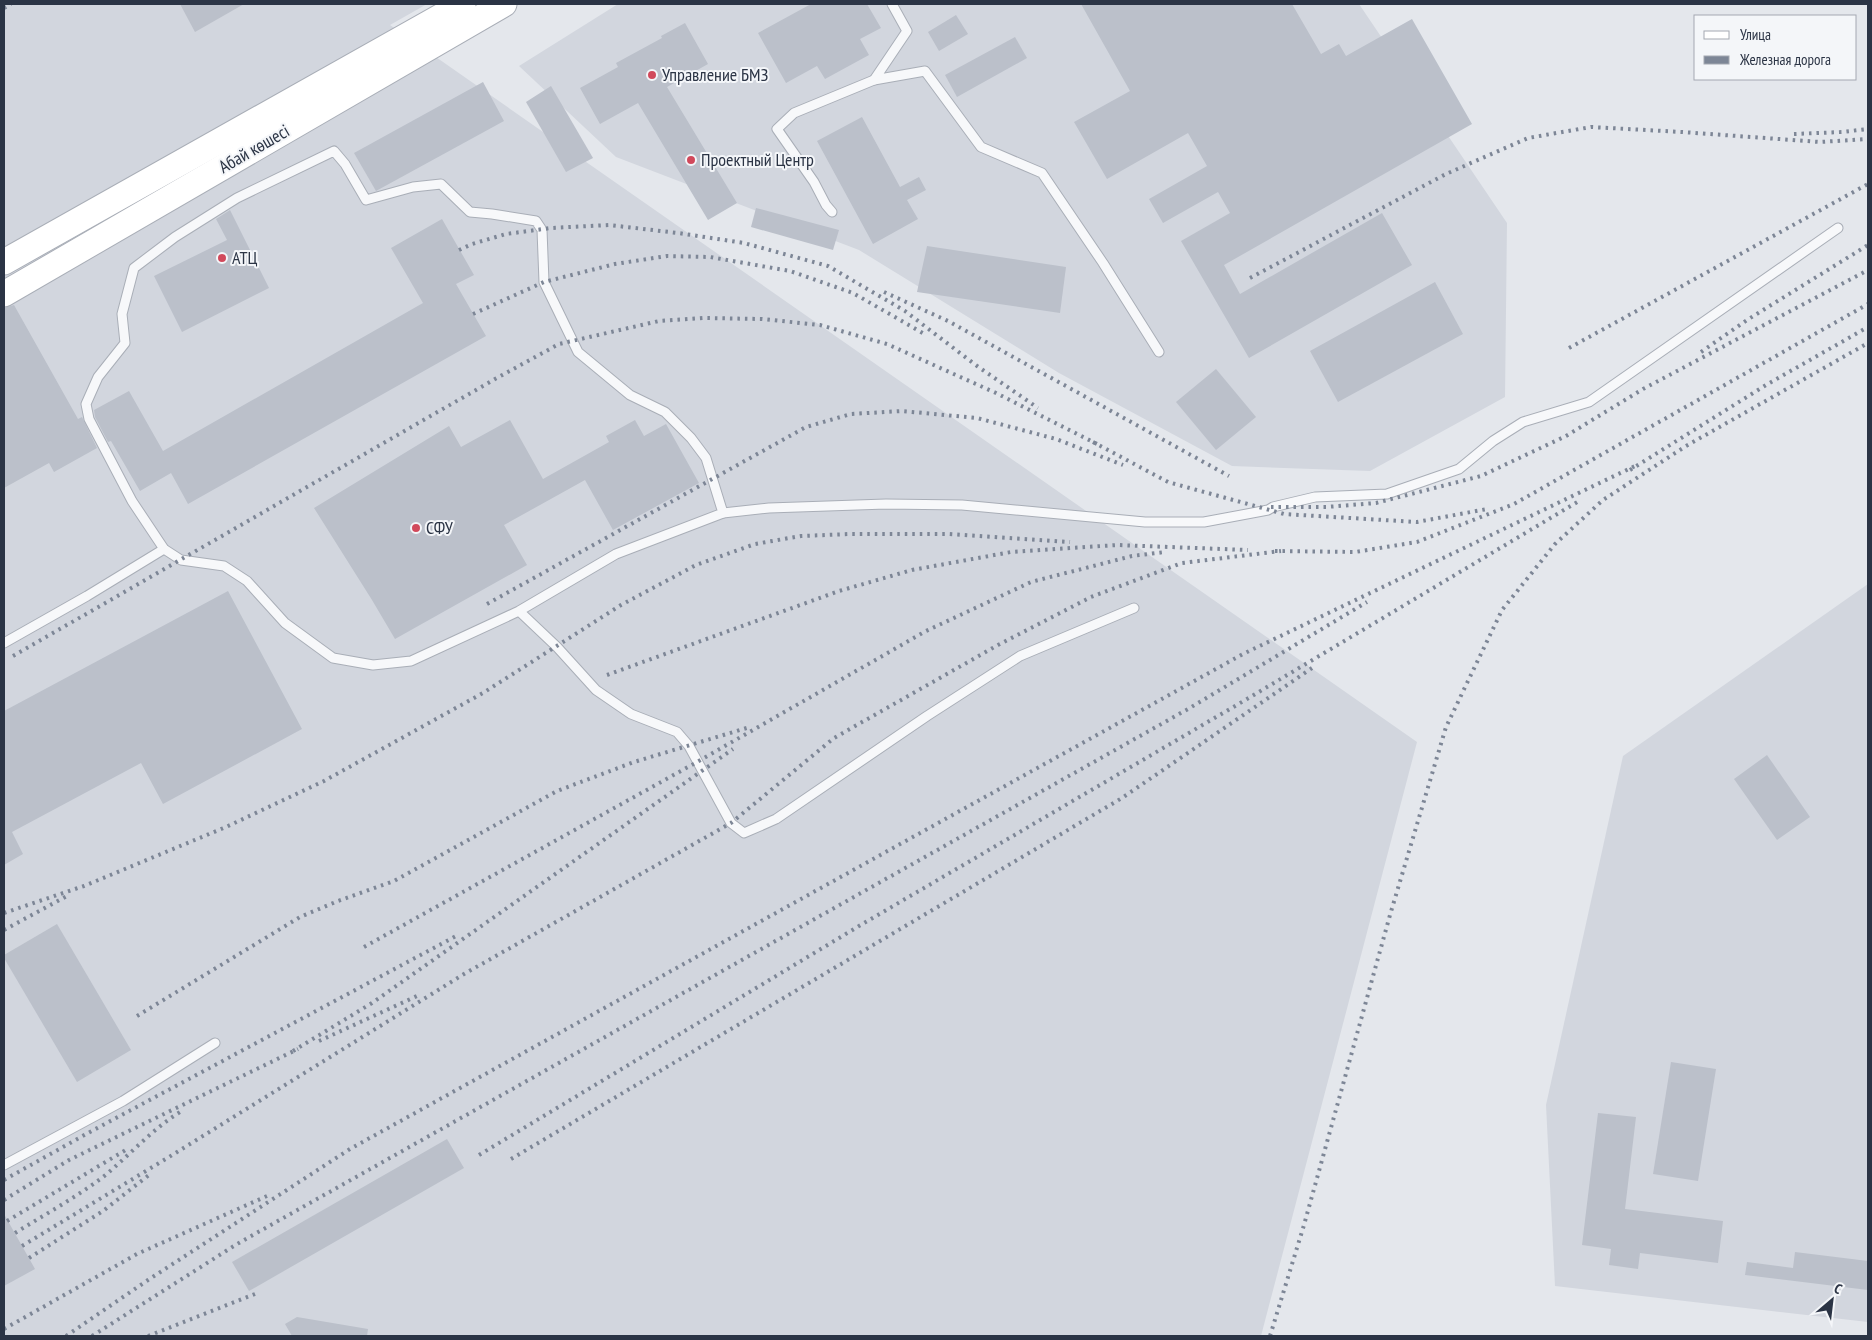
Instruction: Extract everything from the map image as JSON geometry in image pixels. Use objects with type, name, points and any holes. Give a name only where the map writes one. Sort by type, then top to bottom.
[{"type":"street","name":"Абай көшесі","points":[[4,262],[463,4]]},
{"type":"street","name":"Абай көшесі","points":[[4,294],[504,4]]},
{"type":"lane","points":[[874,80],[907,31],[892,4]]},
{"type":"lane","points":[[832,212],[826,205],[814,182],[777,129],[794,113],[874,80],[925,71],[981,146],[1042,173],[1103,263],[1159,352]]},
{"type":"lane","points":[[723,513],[706,458],[691,438],[665,412],[630,395],[578,352],[544,282],[542,230],[536,221],[470,212],[441,184],[413,187],[366,200],[345,164],[334,151],[237,198],[175,238],[134,268],[122,314],[125,343],[98,377],[86,404],[89,419],[132,501],[164,549],[181,560],[224,566],[247,581],[285,623],[333,658],[373,665],[411,661],[519,611],[616,554],[723,513],[769,508],[886,504],[962,505],[1145,522],[1204,522],[1268,510],[1273,506],[1315,497],[1386,494],[1458,469],[1493,441],[1523,422],[1589,402],[1838,228]]},
{"type":"lane","points":[[4,643],[87,596],[164,549]]},
{"type":"lane","points":[[519,611],[557,647],[596,690],[631,714],[677,732],[689,746],[731,823],[744,833],[776,819],[927,716],[1020,656],[1134,608]]},
{"type":"lane","points":[[4,1165],[123,1101],[215,1043]]},
{"type":"shaded area","points":[[4,4],[427,4],[390,25],[1417,742],[1261,1336],[4,1336]]},
{"type":"shaded area","points":[[618,4],[1359,4],[1507,223],[1505,397],[1370,471],[1232,466],[1059,373],[859,250],[616,157],[519,66]]},
{"type":"shaded area","points":[[1868,584],[1868,1322],[1555,1286],[1546,1105],[1623,756]]},
{"type":"building","points":[[180,4],[244,4],[195,32]]},
{"type":"building","points":[[811,4],[867,4],[881,28],[860,39],[869,55],[825,79],[817,66],[786,83],[758,33]]},
{"type":"building","points":[[1081,4],[1292,4],[1321,54],[1339,44],[1346,56],[1412,19],[1472,124],[1224,265],[1240,294],[1382,213],[1412,265],[1249,358],[1181,241],[1230,213],[1218,192],[1163,223],[1149,199],[1207,166],[1188,133],[1107,179],[1074,122],[1130,91]]},
{"type":"building","points":[[956,15],[968,34],[939,51],[928,32]]},
{"type":"building","points":[[685,23],[708,64],[667,87],[737,203],[708,220],[638,103],[600,124],[580,88],[618,67],[616,63]]},
{"type":"building","points":[[1015,37],[1027,58],[957,97],[945,75]]},
{"type":"building","points":[[483,82],[504,121],[376,191],[354,153]]},
{"type":"building","points":[[551,86],[593,158],[566,172],[526,102]]},
{"type":"building","points":[[862,117],[900,187],[919,177],[926,190],[907,200],[918,219],[873,244],[817,141]]},
{"type":"building","points":[[756,208],[839,230],[833,250],[751,227]]},
{"type":"building","name":"АТЦ","points":[[230,210],[269,288],[182,332],[154,276],[227,240],[216,219]]},
{"type":"building","points":[[442,219],[474,275],[456,284],[486,336],[188,504],[171,473],[140,491],[111,441],[108,442],[95,417],[94,410],[129,391],[163,451],[423,303],[391,248]]},
{"type":"building","points":[[927,246],[1066,267],[1060,313],[917,292]]},
{"type":"building","points":[[1435,282],[1463,334],[1338,402],[1310,351]]},
{"type":"building","points":[[14,305],[78,419],[82,417],[97,448],[54,472],[49,463],[4,488],[4,308]]},
{"type":"building","points":[[1216,369],[1256,417],[1216,450],[1176,402]]},
{"type":"building","name":"СФУ","points":[[510,420],[543,479],[609,442],[606,436],[635,420],[644,436],[666,424],[699,483],[613,530],[585,480],[504,525],[527,565],[395,639],[314,508],[449,426],[461,447]]},
{"type":"building","points":[[228,591],[302,729],[163,804],[141,763],[12,832],[23,854],[4,865],[4,711]]},
{"type":"building","points":[[1767,755],[1810,817],[1777,840],[1734,779]]},
{"type":"building","points":[[57,924],[131,1050],[77,1082],[4,958],[4,955]]},
{"type":"building","points":[[1671,1062],[1716,1069],[1698,1181],[1653,1174]]},
{"type":"building","points":[[1598,1113],[1636,1117],[1625,1209],[1723,1221],[1718,1263],[1640,1253],[1638,1269],[1609,1265],[1611,1249],[1582,1245]]},
{"type":"building","points":[[447,1139],[464,1168],[249,1291],[232,1262]]},
{"type":"building","points":[[4,1214],[35,1269],[4,1286]]},
{"type":"building","points":[[1795,1252],[1868,1261],[1868,1290],[1745,1275],[1747,1262],[1793,1268]]},
{"type":"building","points":[[297,1317],[368,1329],[367,1336],[292,1336],[285,1324]]},
{"type":"railway","points":[[4,8],[11,4]]},
{"type":"railway","points":[[1250,278],[1446,174],[1528,138],[1591,127],[1820,142],[1868,139]]},
{"type":"railway","points":[[1794,134],[1868,129]]},
{"type":"railway","points":[[1569,348],[1868,184]]},
{"type":"railway","points":[[459,250],[506,234],[551,228],[609,225],[744,243],[828,266],[905,311],[977,366],[1038,408]]},
{"type":"railway","points":[[1701,352],[1747,320],[1868,245]]},
{"type":"railway","points":[[473,314],[544,282],[615,264],[667,256],[710,257],[790,271],[853,293],[926,335]]},
{"type":"railway","points":[[1271,507],[1326,507],[1376,503],[1481,476],[1566,436],[1643,389],[1868,270]]},
{"type":"railway","points":[[884,292],[948,321],[1229,476]]},
{"type":"railway","points":[[1275,551],[1355,552],[1417,542],[1514,504],[1868,304]]},
{"type":"railway","points":[[13,656],[559,344],[659,321],[703,318],[762,319],[820,325],[887,344],[996,393],[1099,445]]},
{"type":"railway","points":[[1630,470],[1766,385],[1868,327]]},
{"type":"railway","points":[[1270,1336],[1304,1225],[1390,915],[1446,727],[1502,610],[1555,544],[1603,500],[1686,446],[1868,343]]},
{"type":"railway","points":[[487,604],[806,427],[851,414],[902,411],[977,418],[1056,439],[1123,465]]},
{"type":"railway","points":[[1093,442],[1168,482],[1284,514],[1417,522],[1487,509]]},
{"type":"railway","points":[[66,1336],[148,1280],[350,1149],[1243,654],[1635,466]]},
{"type":"railway","points":[[479,1155],[859,926],[1247,699],[1579,501]]},
{"type":"railway","points":[[4,913],[84,886],[226,827],[324,781],[483,693],[621,605],[696,565],[755,544],[801,536],[850,534],[949,534],[1070,542]]},
{"type":"railway","points":[[607,675],[839,591],[912,570],[1011,552],[1117,545],[1248,550]]},
{"type":"railway","points":[[22,1246],[464,974],[731,823],[834,738],[998,645],[1091,597],[1182,563],[1281,551]]},
{"type":"railway","points":[[364,947],[697,762],[926,631],[1031,582],[1132,556],[1165,552]]},
{"type":"railway","points":[[92,1336],[237,1244],[1188,709],[1367,602]]},
{"type":"railway","points":[[511,1159],[1122,798],[1312,668]]},
{"type":"railway","points":[[137,1016],[300,917],[394,881],[557,791],[634,762],[750,727]]},
{"type":"railway","points":[[293,1051],[372,1003],[733,749]]},
{"type":"railway","points":[[4,930],[67,896]]},
{"type":"railway","points":[[4,1180],[458,935]]},
{"type":"railway","points":[[319,1041],[417,996]]},
{"type":"railway","points":[[4,1200],[69,1160],[298,1049]]},
{"type":"railway","points":[[15,1233],[103,1177],[159,1127],[180,1112]]},
{"type":"railway","points":[[7,1221],[129,1148]]},
{"type":"railway","points":[[29,1258],[103,1211],[149,1175]]},
{"type":"railway","points":[[4,1329],[137,1254],[267,1196]]},
{"type":"railway","points":[[148,1336],[255,1294]]},
{"type":"place","name":"Управление БМЗ","points":[[652,75]]},
{"type":"place","name":"Проектный Центр","points":[[691,160]]},
{"type":"place","name":"АТЦ","points":[[222,258]]},
{"type":"place","name":"СФУ","points":[[416,528]]}]
